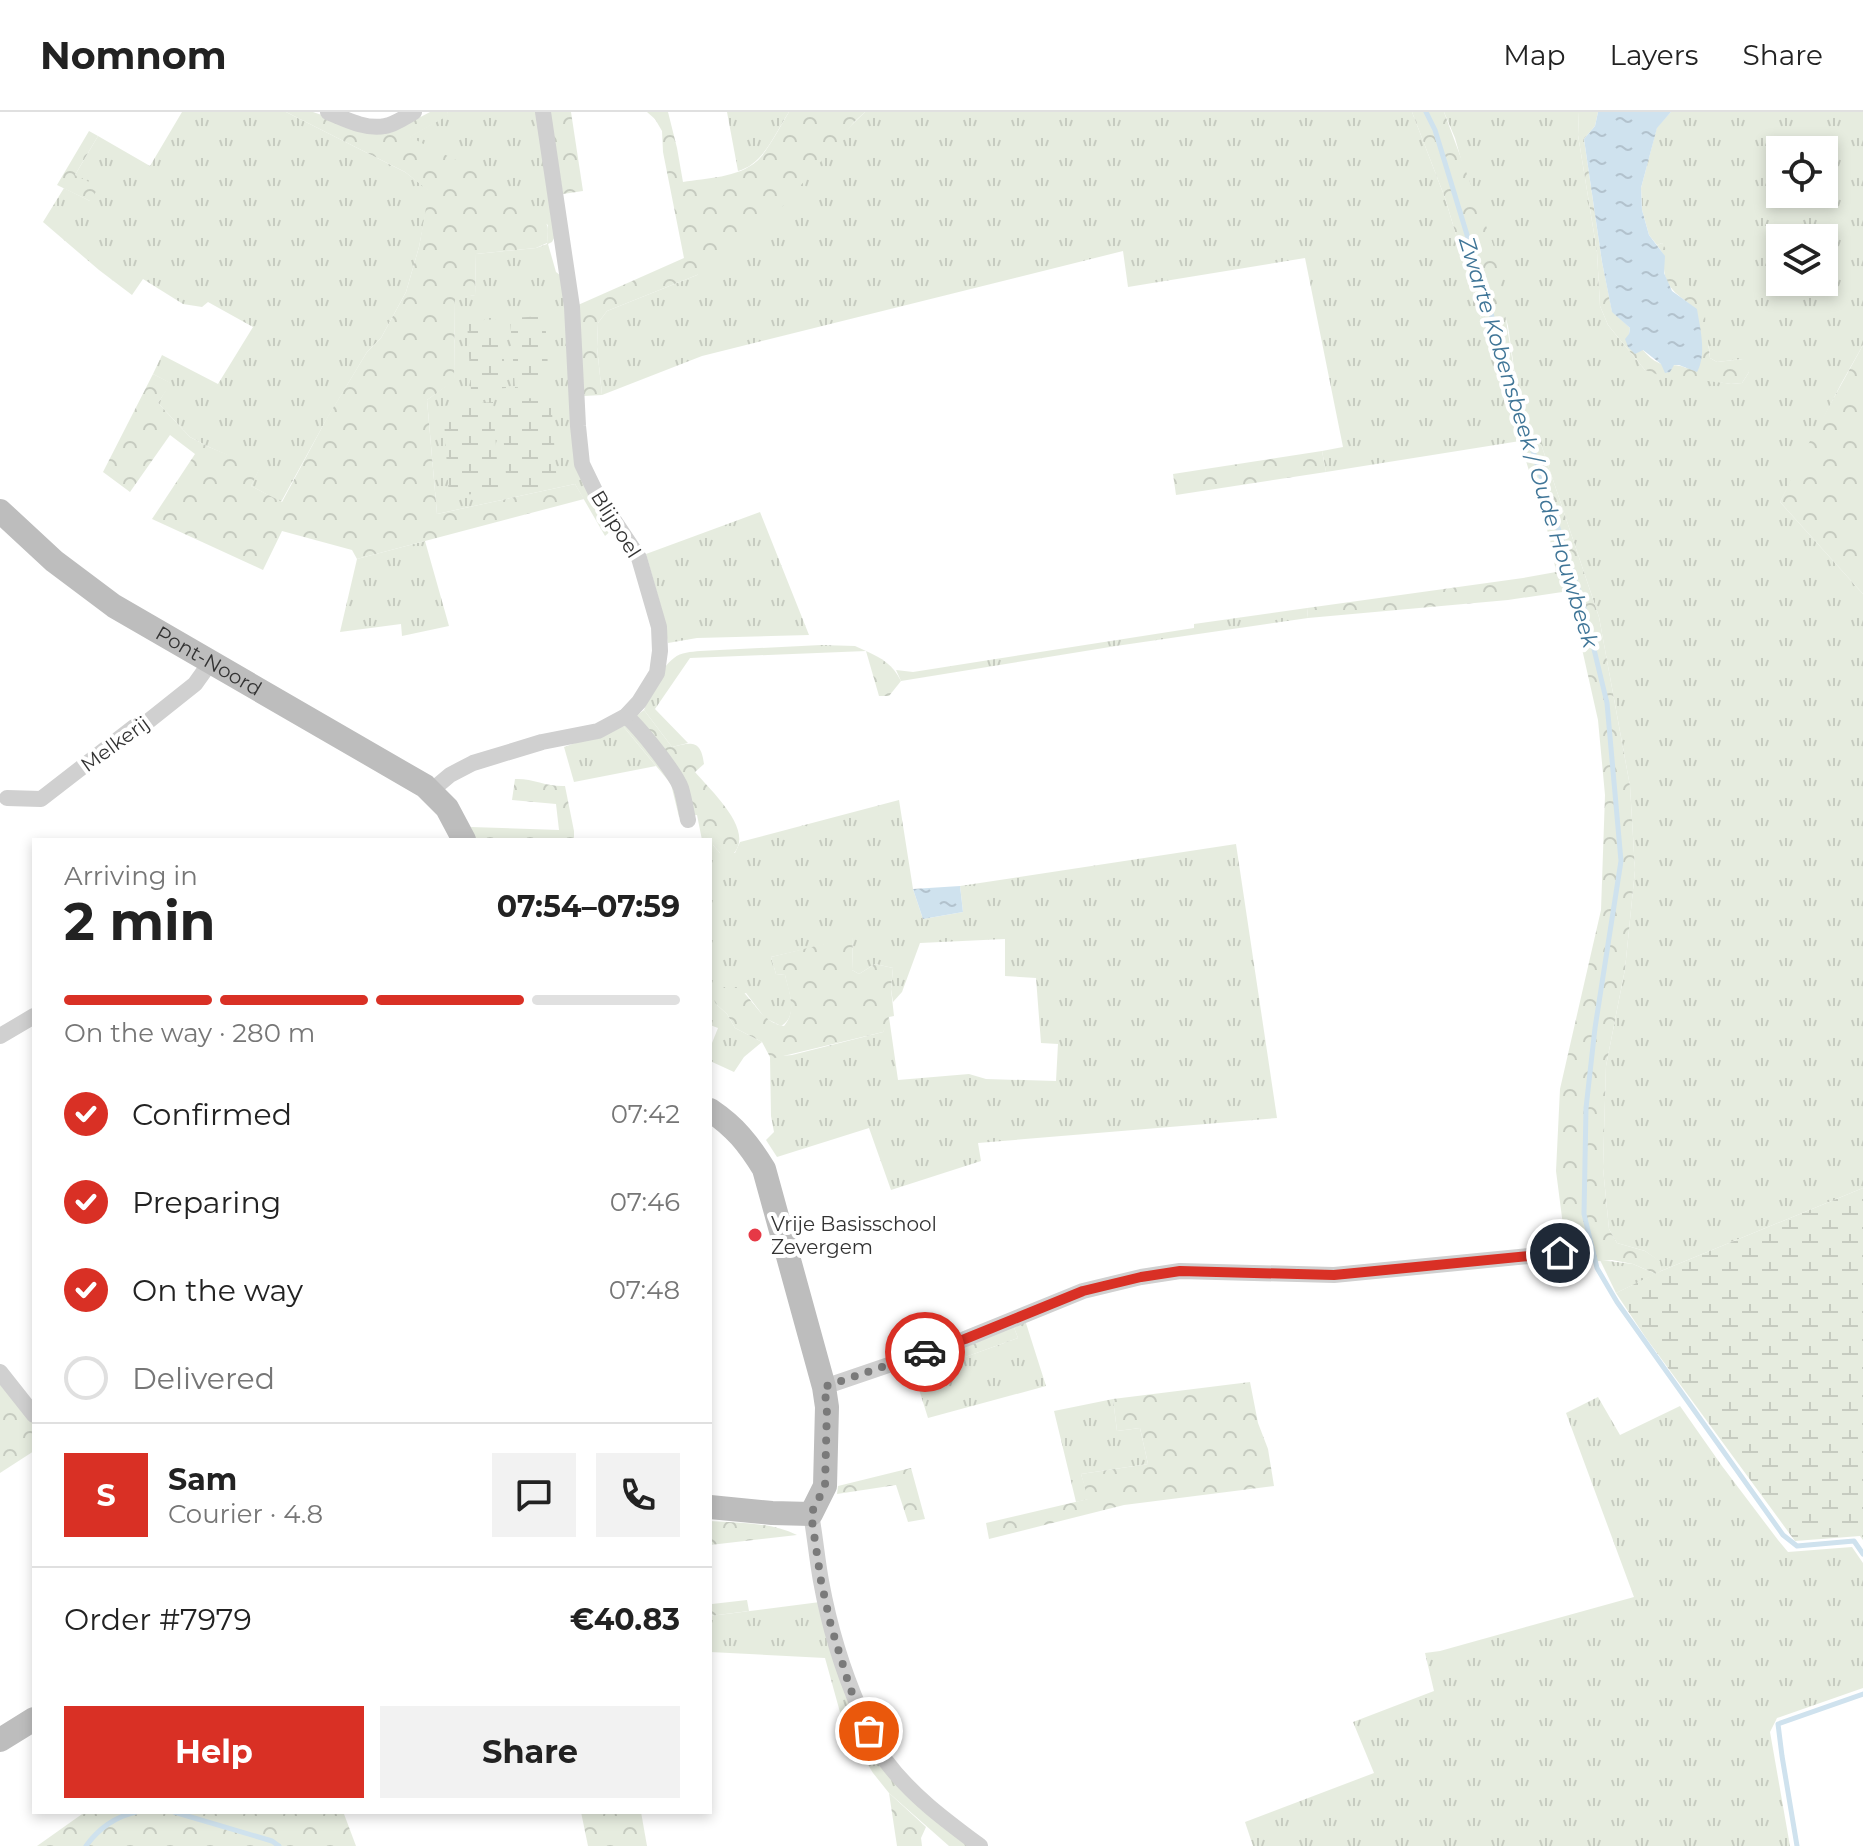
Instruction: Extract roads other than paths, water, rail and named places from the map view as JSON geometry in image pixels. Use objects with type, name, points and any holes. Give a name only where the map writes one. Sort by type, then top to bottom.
[{"type":"street","points":[[328,112],[355,123],[373,126],[387,126],[414,112]]},
{"type":"street","name":"Blijpoel","points":[[431,791],[450,775],[473,763],[542,742],[598,731],[626,716],[657,673],[659,627],[639,558],[593,487],[582,464],[572,307],[543,112]]},
{"type":"street","name":"Pont-Noord","points":[[0,511],[54,561],[114,606],[431,791]]},
{"type":"street","name":"Melkerij","points":[[7,798],[41,799],[195,684],[210,663]]},
{"type":"street","points":[[626,716],[636,724],[680,787],[688,820]]},
{"type":"street","points":[[431,791],[453,817],[463,838]]},
{"type":"street","points":[[0,1036],[32,1017]]},
{"type":"street","points":[[712,1112],[737,1131],[764,1169],[824,1387],[827,1407],[825,1486],[811,1514],[831,1626],[850,1688],[883,1757],[902,1781],[924,1803],[980,1846]]},
{"type":"street","points":[[824,1387],[965,1339],[1083,1291],[1141,1277],[1180,1271],[1334,1275],[1560,1253]]},
{"type":"street","points":[[0,1372],[32,1412]]},
{"type":"street","points":[[712,1507],[811,1514]]},
{"type":"street","points":[[0,1740],[32,1720]]},
{"type":"water","points":[[1598,112],[1671,112],[1657,128],[1641,188],[1642,210],[1649,235],[1665,256],[1664,273],[1672,291],[1697,309],[1702,349],[1697,372],[1674,365],[1670,372],[1665,373],[1661,364],[1643,350],[1635,354],[1625,339],[1630,328],[1612,312],[1584,139],[1595,126]]},
{"type":"water","points":[[960,886],[963,912],[923,919],[913,889]]},
{"type":"waterway","name":"Zwarte Kobensbeek / Oude Houwbeek","points":[[1426,112],[1435,130],[1583,604],[1607,703],[1621,861],[1586,1108],[1584,1214],[1597,1268],[1617,1302],[1783,1535],[1797,1546],[1854,1541],[1863,1554]]},
{"type":"waterway","name":"Zwarte Kobensbeek / Oude Houwbeek","points":[[1797,1846],[1778,1724],[1863,1694]]},
{"type":"waterway","points":[[86,1846],[108,1824],[130,1814]]},
{"type":"waterway","points":[[181,1814],[272,1841],[279,1846]]},
{"type":"place","name":"Vrije Basisschool Zevergem","points":[[755,1235]]}]
